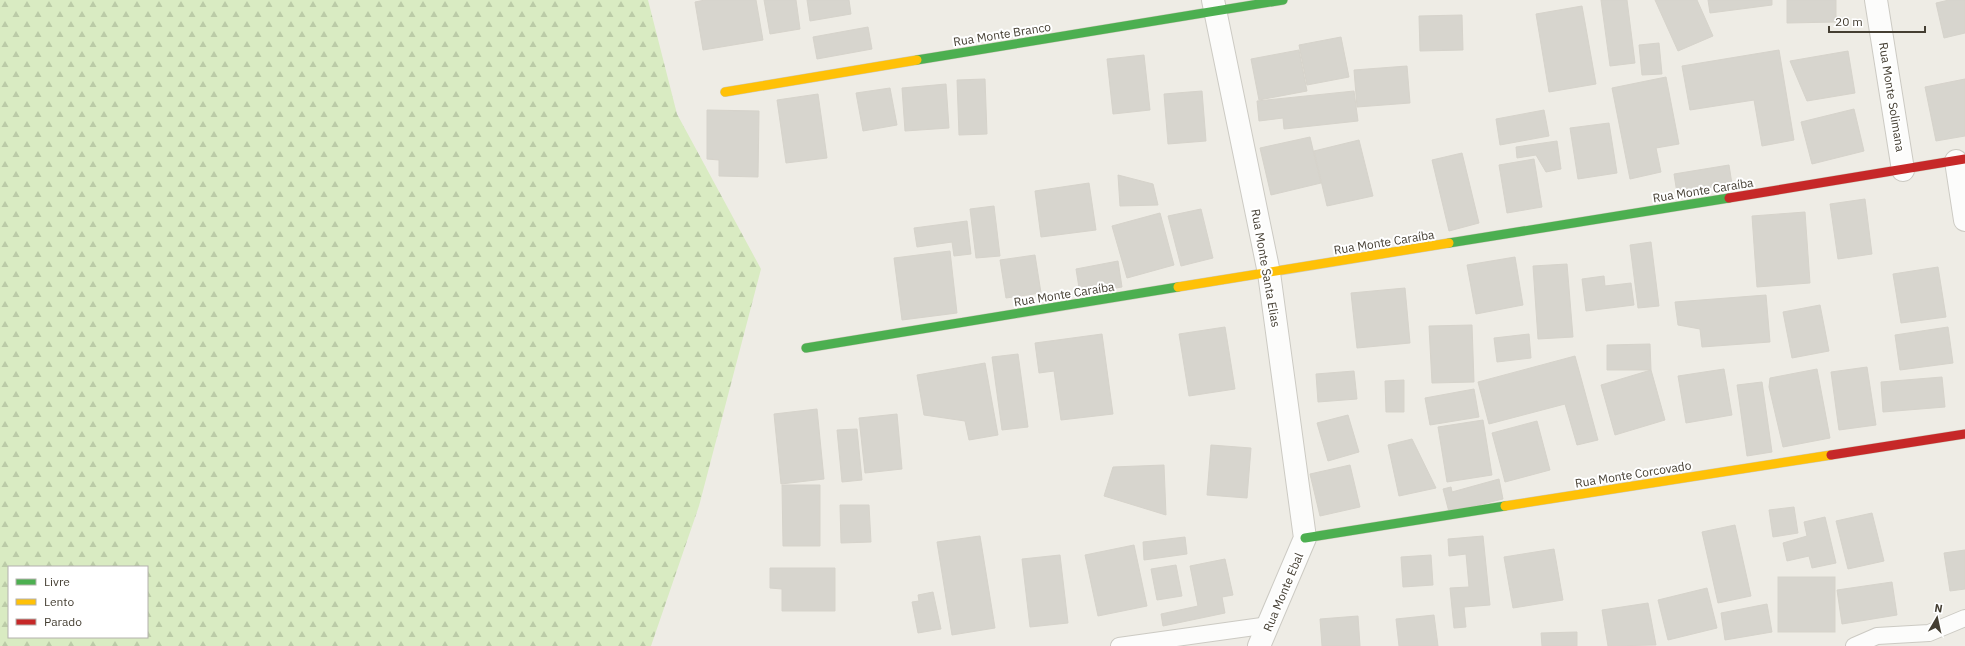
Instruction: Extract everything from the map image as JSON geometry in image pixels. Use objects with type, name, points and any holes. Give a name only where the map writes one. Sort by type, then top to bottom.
[{"type":"street","name":"Rua Monte Branco","points":[[724,92],[1214,5],[1283,0]]},
{"type":"street","name":"Rua Monte Solimana","points":[[1876,0],[1903,170]]},
{"type":"street","name":"Rua Monte Santa Elias","points":[[1214,5],[1269,273],[1306,538]]},
{"type":"street","name":"Rua Monte Caraíba","points":[[806,348],[1961,160]]},
{"type":"street","points":[[1961,160],[1965,220]]},
{"type":"street","name":"Rua Monte Corcovado","points":[[1306,538],[1965,434]]},
{"type":"street","name":"Rua Monte Ebal","points":[[1259,646],[1306,538]]},
{"type":"lane","points":[[1854,646],[1877,636],[1929,633],[1965,618]]},
{"type":"lane","points":[[1119,646],[1269,625]]},
{"type":"green space","points":[[0,0],[648,0],[677,114],[761,269],[699,506],[651,646],[0,646]]},
{"type":"building","points":[[705,0],[756,0],[763,40],[703,50],[695,2]]},
{"type":"building","points":[[764,0],[796,0],[800,29],[770,34]]},
{"type":"building","points":[[807,0],[849,0],[851,14],[810,21]]},
{"type":"building","points":[[1601,0],[1627,0],[1635,63],[1610,66]]},
{"type":"building","points":[[1655,0],[1697,0],[1713,36],[1678,51]]},
{"type":"building","points":[[1708,0],[1772,0],[1772,5],[1710,13]]},
{"type":"building","points":[[1787,0],[1836,0],[1836,22],[1787,23]]},
{"type":"building","points":[[1949,0],[1965,0],[1965,33],[1944,38],[1936,3]]},
{"type":"building","points":[[1582,6],[1596,84],[1549,92],[1536,14]]},
{"type":"building","points":[[1462,15],[1463,50],[1420,51],[1419,16]]},
{"type":"building","points":[[868,27],[872,49],[817,59],[813,37]]},
{"type":"building","points":[[1341,37],[1349,77],[1307,85],[1299,45]]},
{"type":"building","points":[[1659,43],[1662,74],[1642,75],[1639,45]]},
{"type":"building","points":[[1299,50],[1307,91],[1259,100],[1251,59]]},
{"type":"building","points":[[1779,50],[1794,140],[1762,146],[1754,100],[1690,110],[1682,66]]},
{"type":"building","points":[[1848,51],[1855,93],[1807,101],[1790,61]]},
{"type":"building","points":[[1144,55],[1150,110],[1113,114],[1107,59]]},
{"type":"building","points":[[1407,66],[1410,103],[1357,107],[1354,70]]},
{"type":"building","points":[[1666,77],[1679,144],[1656,148],[1661,172],[1630,179],[1612,88]]},
{"type":"building","points":[[985,79],[987,134],[959,135],[957,80]]},
{"type":"building","points":[[1965,79],[1965,136],[1936,141],[1925,87]]},
{"type":"building","points":[[946,84],[949,128],[905,131],[902,88]]},
{"type":"building","points":[[890,88],[897,125],[863,131],[856,93]]},
{"type":"building","points":[[1202,91],[1206,141],[1168,144],[1164,94]]},
{"type":"building","points":[[1354,91],[1358,121],[1284,129],[1283,118],[1259,121],[1257,101]]},
{"type":"building","points":[[818,94],[827,158],[786,163],[777,100]]},
{"type":"building","points":[[1854,109],[1864,151],[1812,164],[1801,122]]},
{"type":"building","points":[[707,110],[759,111],[758,177],[719,176],[719,160],[707,159]]},
{"type":"building","points":[[1544,110],[1549,136],[1500,145],[1496,119]]},
{"type":"building","points":[[1609,123],[1617,173],[1578,179],[1570,128]]},
{"type":"building","points":[[1310,137],[1321,183],[1271,195],[1260,148]]},
{"type":"building","points":[[1359,140],[1373,196],[1327,206],[1314,151]]},
{"type":"building","points":[[1557,141],[1561,169],[1546,172],[1536,155],[1517,158],[1516,147]]},
{"type":"building","points":[[1462,153],[1479,223],[1449,231],[1432,160]]},
{"type":"building","points":[[1534,159],[1542,207],[1507,213],[1499,165]]},
{"type":"building","points":[[1729,165],[1732,184],[1677,193],[1674,174]]},
{"type":"building","points":[[1118,175],[1153,184],[1158,205],[1120,206]]},
{"type":"building","points":[[1089,183],[1096,230],[1041,237],[1035,191]]},
{"type":"building","points":[[1865,199],[1872,254],[1838,259],[1830,204]]},
{"type":"building","points":[[994,206],[1000,256],[976,258],[970,209]]},
{"type":"building","points":[[1201,209],[1213,258],[1181,266],[1168,216]]},
{"type":"building","points":[[1805,212],[1810,283],[1757,287],[1752,216]]},
{"type":"building","points":[[1160,213],[1174,265],[1127,278],[1112,226]]},
{"type":"building","points":[[967,221],[971,254],[954,256],[952,242],[917,247],[914,228]]},
{"type":"building","points":[[1651,242],[1659,306],[1638,308],[1630,245]]},
{"type":"building","points":[[950,251],[957,313],[902,320],[894,258]]},
{"type":"building","points":[[1035,255],[1041,293],[1006,298],[1000,260]]},
{"type":"building","points":[[1515,257],[1523,305],[1476,314],[1467,265]]},
{"type":"building","points":[[1118,261],[1122,287],[1080,294],[1076,269]]},
{"type":"building","points":[[1567,264],[1573,337],[1538,339],[1533,266]]},
{"type":"building","points":[[1938,267],[1946,317],[1901,323],[1893,274]]},
{"type":"building","points":[[1604,276],[1605,286],[1631,283],[1634,305],[1586,311],[1582,279]]},
{"type":"building","points":[[1405,288],[1410,343],[1357,348],[1351,293]]},
{"type":"building","points":[[1766,295],[1770,342],[1702,347],[1700,329],[1678,325],[1675,302]]},
{"type":"building","points":[[1820,305],[1829,351],[1792,358],[1783,312]]},
{"type":"building","points":[[1472,325],[1474,382],[1432,383],[1429,326]]},
{"type":"building","points":[[1225,327],[1235,389],[1189,396],[1179,334]]},
{"type":"building","points":[[1948,327],[1953,363],[1900,370],[1895,335]]},
{"type":"building","points":[[1102,334],[1113,414],[1061,420],[1054,371],[1039,373],[1035,343]]},
{"type":"building","points":[[1529,334],[1531,358],[1497,362],[1494,338]]},
{"type":"building","points":[[1650,344],[1651,370],[1607,370],[1607,345]]},
{"type":"building","points":[[1018,354],[1028,427],[1002,430],[992,357]]},
{"type":"building","points":[[1575,356],[1598,440],[1577,445],[1565,404],[1489,424],[1478,382]]},
{"type":"building","points":[[985,363],[998,435],[969,440],[965,421],[924,415],[917,375]]},
{"type":"building","points":[[1867,367],[1876,425],[1839,430],[1831,372]]},
{"type":"building","points":[[1724,369],[1732,415],[1686,423],[1678,376]]},
{"type":"building","points":[[1817,369],[1830,438],[1783,447],[1769,387],[1770,378]]},
{"type":"building","points":[[1651,370],[1665,420],[1615,435],[1601,385]]},
{"type":"building","points":[[1354,371],[1357,399],[1318,402],[1316,374]]},
{"type":"building","points":[[1942,377],[1945,407],[1883,412],[1881,382]]},
{"type":"building","points":[[1404,380],[1404,412],[1386,412],[1385,381]]},
{"type":"building","points":[[1762,382],[1772,452],[1747,456],[1737,385]]},
{"type":"building","points":[[1474,389],[1479,417],[1430,425],[1425,398]]},
{"type":"building","points":[[817,409],[824,479],[781,484],[774,414]]},
{"type":"building","points":[[897,414],[902,469],[865,473],[859,418]]},
{"type":"building","points":[[1348,415],[1359,452],[1328,461],[1317,423]]},
{"type":"building","points":[[1483,420],[1492,475],[1447,482],[1438,427]]},
{"type":"building","points":[[1537,421],[1550,470],[1505,482],[1492,433]]},
{"type":"building","points":[[857,429],[862,480],[842,482],[837,430]]},
{"type":"building","points":[[1412,439],[1436,488],[1399,496],[1388,445]]},
{"type":"building","points":[[1211,445],[1251,448],[1247,498],[1207,495]]},
{"type":"building","points":[[1164,465],[1166,515],[1104,496],[1113,467]]},
{"type":"building","points":[[1350,465],[1360,507],[1320,516],[1310,474]]},
{"type":"building","points":[[1499,479],[1503,499],[1449,512],[1443,489],[1451,487],[1452,492]]},
{"type":"building","points":[[782,485],[820,485],[820,546],[783,546]]},
{"type":"building","points":[[840,505],[869,505],[871,542],[841,543]]},
{"type":"building","points":[[1794,507],[1798,533],[1773,537],[1769,510]]},
{"type":"building","points":[[1872,513],[1884,561],[1848,569],[1836,521]]},
{"type":"building","points":[[1825,517],[1836,563],[1812,568],[1809,556],[1787,561],[1783,543],[1807,536],[1804,522]]},
{"type":"building","points":[[1735,525],[1751,596],[1718,603],[1702,532]]},
{"type":"building","points":[[980,536],[995,628],[952,635],[937,542]]},
{"type":"building","points":[[1483,536],[1490,605],[1464,607],[1466,627],[1454,628],[1450,588],[1469,587],[1466,554],[1449,556],[1448,539]]},
{"type":"building","points":[[1185,537],[1187,554],[1144,560],[1143,542]]},
{"type":"building","points":[[1134,545],[1147,606],[1098,616],[1085,555]]},
{"type":"building","points":[[1554,549],[1563,600],[1513,608],[1504,557]]},
{"type":"building","points":[[1965,550],[1965,589],[1950,591],[1944,553]]},
{"type":"building","points":[[1060,555],[1068,623],[1030,627],[1022,559]]},
{"type":"building","points":[[1431,555],[1433,585],[1403,587],[1401,557]]},
{"type":"building","points":[[1225,559],[1233,595],[1222,597],[1225,613],[1163,626],[1161,614],[1198,606],[1190,566]]},
{"type":"building","points":[[1176,565],[1182,596],[1157,600],[1151,569]]},
{"type":"building","points":[[770,568],[835,568],[835,611],[782,611],[782,589],[770,588]]},
{"type":"building","points":[[1778,577],[1835,577],[1835,632],[1778,632]]},
{"type":"building","points":[[1892,582],[1897,615],[1842,624],[1837,590]]},
{"type":"building","points":[[1707,588],[1717,628],[1668,640],[1658,600]]},
{"type":"building","points":[[933,592],[941,629],[918,633],[912,602],[919,601],[918,595]]},
{"type":"building","points":[[1648,603],[1656,645],[1608,646],[1602,610]]},
{"type":"building","points":[[1767,604],[1772,632],[1725,640],[1721,613]]},
{"type":"building","points":[[1434,615],[1438,646],[1399,646],[1396,619]]},
{"type":"building","points":[[1358,616],[1360,646],[1322,646],[1320,619]]},
{"type":"building","points":[[1577,632],[1577,646],[1542,646],[1541,633]]},
{"type":"traffic: fast","points":[[917,60],[1283,0]]},
{"type":"traffic: fast","points":[[1449,243],[1729,198]]},
{"type":"traffic: fast","points":[[806,348],[1178,287]]},
{"type":"traffic: fast","points":[[1305,538],[1505,506]]},
{"type":"traffic: slow","points":[[725,92],[917,60]]},
{"type":"traffic: slow","points":[[1178,287],[1449,243]]},
{"type":"traffic: slow","points":[[1505,506],[1831,455]]},
{"type":"traffic: jam","points":[[1729,198],[1965,159]]},
{"type":"traffic: jam","points":[[1831,455],[1965,434]]}]
